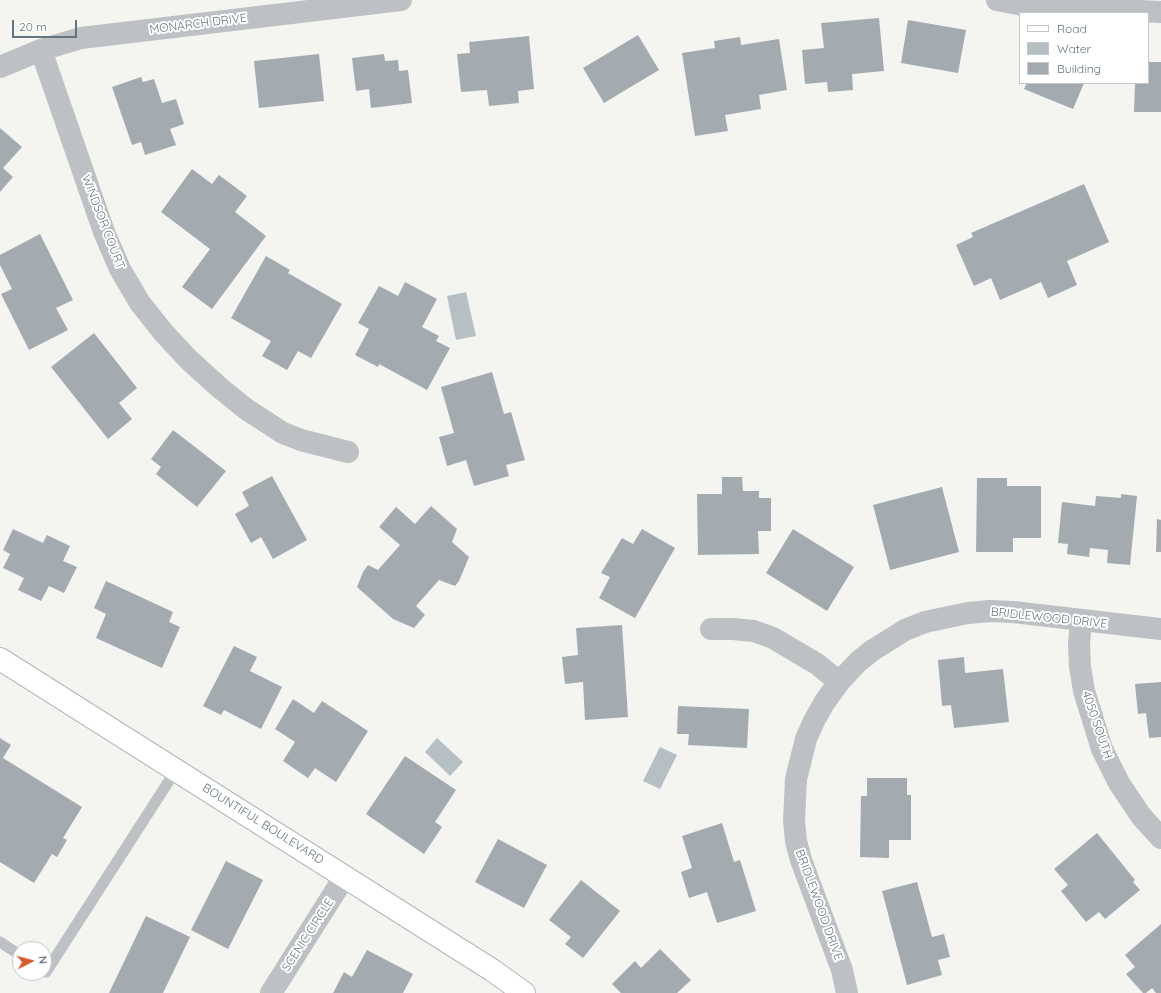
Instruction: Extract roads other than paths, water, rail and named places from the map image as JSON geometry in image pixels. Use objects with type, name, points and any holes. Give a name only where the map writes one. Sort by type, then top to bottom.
[{"type":"main road","name":"BOUNTIFUL BOULEVARD","points":[[0,659],[345,876],[492,970],[524,993]]},
{"type":"street","name":"MONARCH DRIVE","points":[[0,67],[41,50],[68,41],[91,37],[401,0]]},
{"type":"street","points":[[997,0],[1028,6],[1161,12]]},
{"type":"street","name":"WINDSOR COURT","points":[[41,50],[104,232],[120,269],[140,303],[163,332],[189,360],[246,409],[284,433],[301,440],[348,452]]},
{"type":"street","name":"BRIDLEWOOD DRIVE","points":[[847,993],[840,963],[800,860],[794,821],[796,779],[806,739],[824,703],[839,682],[859,661],[905,630],[924,622],[968,613],[990,611],[1013,612],[1161,629]]},
{"type":"street","name":"4050 SOUTH","points":[[1081,620],[1079,644],[1080,666],[1088,706],[1102,749],[1119,783],[1141,816],[1161,838]]},
{"type":"street","points":[[711,629],[754,631],[773,638],[823,668],[839,682]]},
{"type":"street","name":"SCENIC CIRCLE","points":[[271,993],[345,876]]},
{"type":"lane","points":[[52,963],[176,770]]},
{"type":"lane","points":[[0,942],[12,950]]},
{"type":"water","points":[[466,292],[476,336],[456,340],[447,296]]},
{"type":"water","points":[[437,738],[463,762],[450,776],[425,752]]},
{"type":"water","points":[[660,747],[677,755],[660,789],[643,781]]}]
